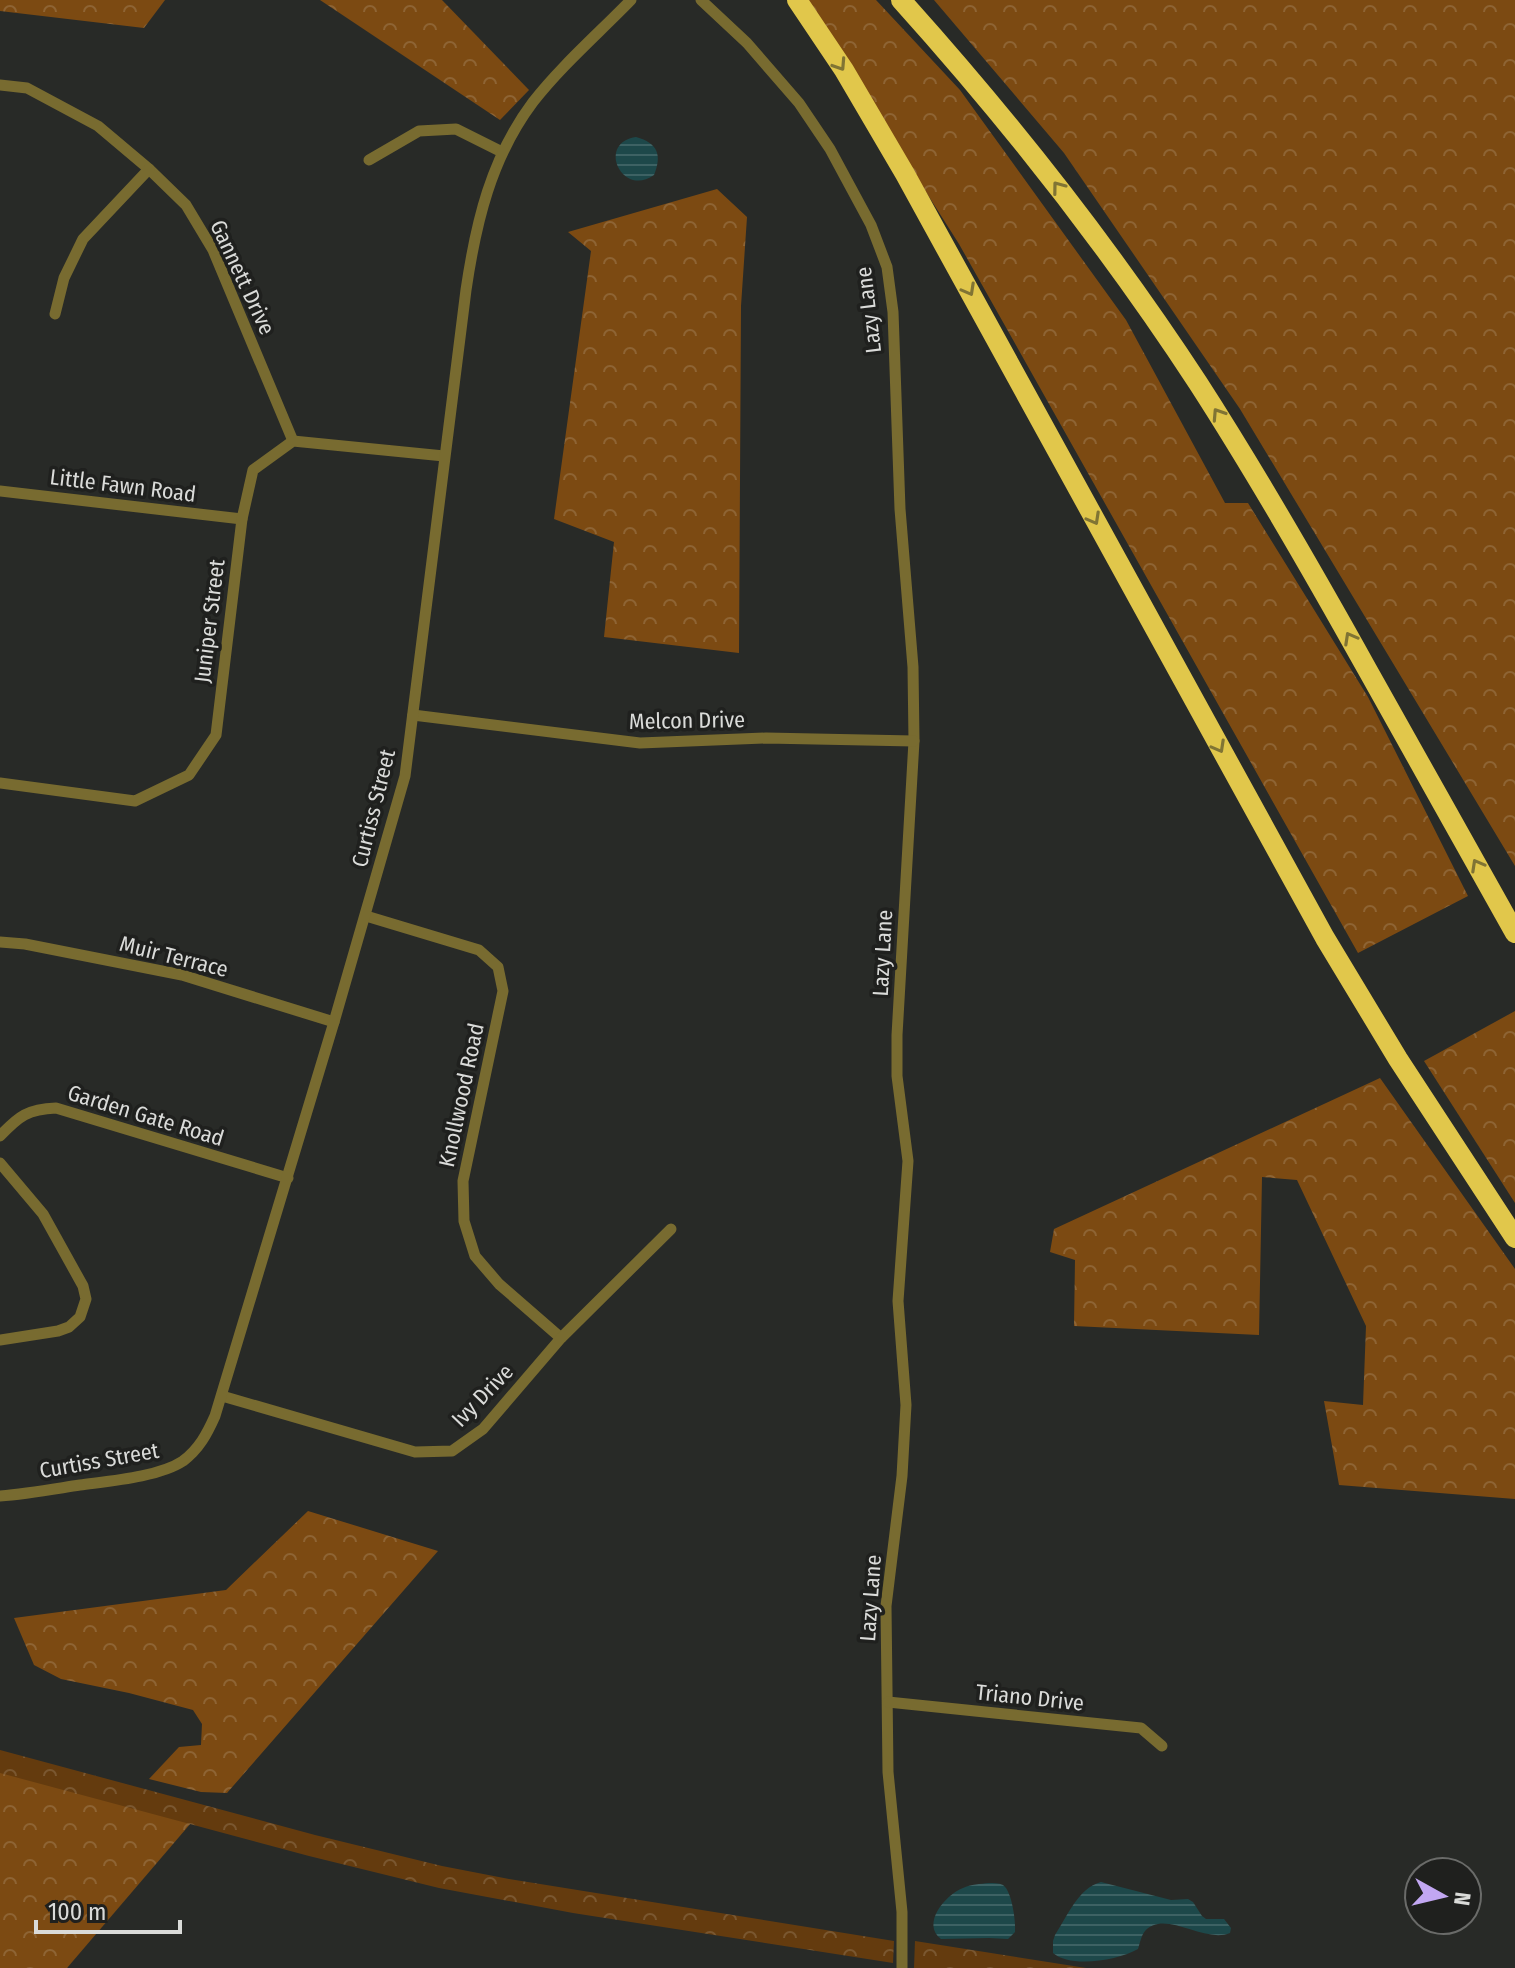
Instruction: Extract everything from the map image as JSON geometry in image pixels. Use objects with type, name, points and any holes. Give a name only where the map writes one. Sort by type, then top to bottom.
[{"type":"highway","points":[[797,0],[844,70],[905,174],[1332,950],[1515,1238]]},
{"type":"highway","points":[[901,0],[1044,169],[1197,382],[1281,515],[1515,933]]},
{"type":"street","name":"Curtiss Street","points":[[0,1496],[111,1481],[170,1468],[197,1448],[206,1435],[222,1396],[288,1178],[405,776],[444,456],[476,229],[489,184],[502,152],[533,102],[631,0]]},
{"type":"street","name":"Lazy Lane","points":[[701,0],[747,43],[799,103],[830,149],[871,225],[887,267],[893,312],[900,509],[913,667],[914,741],[897,1035],[897,1076],[908,1161],[898,1301],[906,1405],[902,1476],[886,1606],[888,1772],[902,1912],[902,1968]]},
{"type":"street","name":"Gannett Drive","points":[[0,85],[27,88],[98,126],[186,205],[213,250],[293,441]]},
{"type":"street","points":[[369,160],[419,131],[456,129],[502,152]]},
{"type":"street","points":[[55,314],[64,278],[83,239],[149,169]]},
{"type":"street","points":[[293,441],[444,456]]},
{"type":"street","name":"Juniper Street","points":[[0,783],[135,801],[189,775],[216,735],[242,519],[253,470],[293,441]]},
{"type":"street","name":"Little Fawn Road","points":[[0,491],[242,519]]},
{"type":"street","name":"Melcon Drive","points":[[413,715],[640,743],[766,738],[914,741]]},
{"type":"street","name":"Knollwood Road","points":[[366,916],[479,950],[498,967],[503,991],[463,1181],[464,1221],[475,1256],[499,1284],[561,1338]]},
{"type":"street","name":"Muir Terrace","points":[[0,942],[25,944],[182,975],[334,1022]]},
{"type":"street","name":"Garden Gate Road","points":[[0,1136],[18,1117],[36,1109],[56,1108],[288,1178]]},
{"type":"street","points":[[0,1163],[43,1214],[83,1286],[86,1299],[80,1317],[69,1327],[0,1340]]},
{"type":"street","name":"Ivy Drive","points":[[222,1396],[415,1452],[452,1451],[483,1429],[561,1338],[671,1229]]},
{"type":"street","name":"Triano Drive","points":[[888,1702],[1141,1728],[1162,1746]]},
{"type":"green space","points":[[0,0],[165,0],[144,28],[0,11]]},
{"type":"green space","points":[[320,0],[442,0],[529,90],[500,120]]},
{"type":"green space","points":[[804,0],[876,0],[960,90],[1126,320],[1225,503],[1248,503],[1368,697],[1468,896],[1358,953],[959,244]]},
{"type":"green space","points":[[934,0],[1515,0],[1515,866],[1240,409],[1064,153]]},
{"type":"green space","points":[[717,189],[747,217],[741,306],[739,653],[604,637],[614,542],[554,519],[591,251],[568,232]]},
{"type":"green space","points":[[1515,1011],[1515,1203],[1424,1061]]},
{"type":"green space","points":[[1380,1078],[1515,1269],[1515,1499],[1339,1485],[1324,1401],[1363,1405],[1366,1326],[1297,1180],[1262,1177],[1259,1335],[1074,1326],[1075,1260],[1050,1252],[1054,1229]]},
{"type":"green space","points":[[308,1511],[438,1551],[227,1793],[201,1792],[149,1779],[179,1747],[201,1745],[202,1724],[193,1710],[61,1679],[34,1665],[14,1618],[226,1590]]},
{"type":"green space","points":[[0,1750],[442,1866],[894,1941],[893,1963],[573,1913],[439,1888],[0,1773]]},
{"type":"green space","points":[[0,1772],[191,1823],[67,1968],[0,1968]]},
{"type":"green space","points":[[915,1941],[1086,1968],[914,1968]]},
{"type":"water","points":[[636,137],[653,146],[658,156],[654,175],[642,180],[632,180],[624,175],[616,158],[617,149],[624,141]]},
{"type":"water","points":[[1101,1882],[1171,1900],[1188,1899],[1206,1919],[1224,1919],[1231,1928],[1230,1933],[1209,1934],[1174,1925],[1153,1925],[1145,1931],[1138,1949],[1129,1953],[1094,1961],[1061,1958],[1053,1953],[1055,1935],[1086,1890]]},
{"type":"water","points":[[1001,1884],[1009,1893],[1015,1932],[1008,1939],[941,1939],[933,1926],[943,1903],[963,1888]]}]
